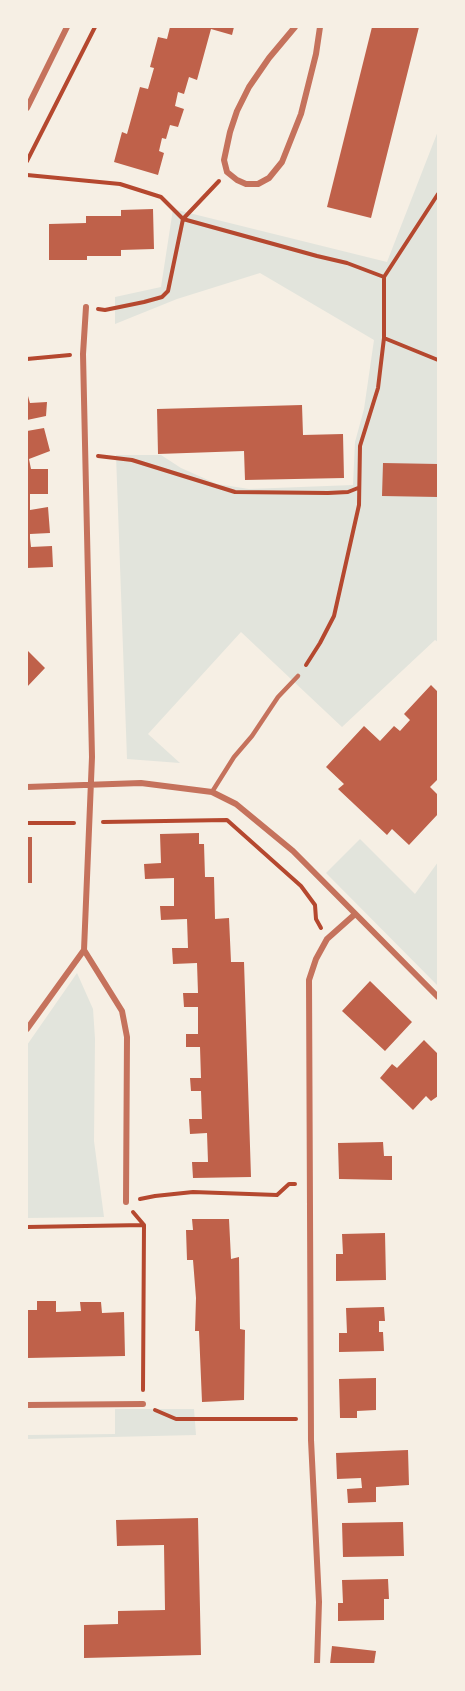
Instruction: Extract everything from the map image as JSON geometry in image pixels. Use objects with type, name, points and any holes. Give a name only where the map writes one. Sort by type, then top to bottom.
[{"type":"street","points":[[27,108],[67,27]]},
{"type":"street","points":[[295,27],[269,58],[249,87],[237,111],[224,160],[227,172],[246,184],[258,184],[276,172],[282,162],[301,114],[316,54],[320,27]]},
{"type":"street","points":[[27,1029],[84,950],[91,786],[83,354],[86,307]]},
{"type":"street","points":[[27,787],[141,783],[212,792],[236,804],[293,851],[354,915],[438,997]]},
{"type":"street","points":[[317,1664],[320,1602],[312,1418],[309,980],[316,959],[327,939],[354,915]]},
{"type":"street","points":[[84,950],[122,1011],[127,1038],[126,1203]]},
{"type":"street","points":[[27,1405],[142,1404]]},
{"type":"lane","points":[[212,792],[234,757],[252,736],[278,697],[298,676]]},
{"type":"path","points":[[27,161],[95,27]]},
{"type":"path","points":[[86,307],[105,310],[162,297],[168,291],[183,219],[227,172]]},
{"type":"path","points":[[27,175],[120,184],[161,197],[183,219],[347,263],[384,277]]},
{"type":"path","points":[[298,676],[320,644],[334,615],[359,505],[360,446],[378,388],[384,338],[384,277],[438,194]]},
{"type":"path","points":[[384,338],[438,360]]},
{"type":"path","points":[[27,359],[83,354]]},
{"type":"path","points":[[85,456],[132,460],[235,492],[328,493],[348,492],[358,488]]},
{"type":"path","points":[[27,823],[227,820],[301,886],[315,905],[316,919],[327,939]]},
{"type":"path","points":[[311,1185],[289,1184],[277,1195],[193,1192],[155,1196],[126,1203],[144,1225],[142,1404],[176,1419],[312,1418]]},
{"type":"path","points":[[27,1227],[144,1225]]},
{"type":"shaded area","points":[[438,131],[438,642],[435,640],[342,727],[241,632],[148,734],[180,763],[127,759],[116,455],[161,455],[181,468],[217,484],[249,489],[353,485],[355,442],[364,409],[374,340],[260,273],[177,299],[115,324],[115,297],[161,287],[173,209],[387,262]]},
{"type":"shaded area","points":[[360,839],[415,894],[438,862],[438,986],[326,873]]},
{"type":"shaded area","points":[[77,973],[93,1009],[94,1141],[104,1217],[27,1218],[27,1045]]},
{"type":"shaded area","points":[[115,1409],[194,1409],[196,1435],[27,1439],[27,1435],[115,1434]]},
{"type":"building","points":[[170,27],[234,27],[232,35],[211,29],[197,80],[189,77],[184,94],[178,92],[175,106],[184,109],[178,127],[170,125],[166,139],[162,138],[159,151],[164,153],[158,175],[114,162],[122,132],[127,134],[140,87],[148,89],[154,68],[150,67],[158,37],[167,39]]},
{"type":"building","points":[[372,27],[419,27],[371,218],[327,207]]},
{"type":"building","points":[[153,209],[154,249],[121,250],[121,256],[87,256],[87,260],[49,260],[49,224],[86,223],[86,216],[121,216],[121,210]]},
{"type":"building","points":[[28,396],[30,403],[47,402],[46,416],[27,420]]},
{"type":"building","points":[[302,405],[303,435],[343,434],[344,478],[245,480],[244,451],[158,454],[157,409]]},
{"type":"building","points":[[44,428],[50,451],[29,459],[31,469],[48,469],[48,494],[30,494],[30,510],[48,507],[50,533],[30,534],[30,538],[31,547],[52,546],[53,567],[27,568],[27,431]]},
{"type":"building","points":[[383,463],[438,464],[438,497],[382,496]]},
{"type":"building","points":[[27,650],[45,668],[27,687]]},
{"type":"building","points":[[431,685],[438,692],[438,779],[430,787],[438,795],[438,814],[409,845],[392,829],[387,835],[338,789],[344,784],[326,767],[364,726],[380,741],[394,726],[400,731],[410,720],[404,714]]},
{"type":"building","points":[[199,833],[199,844],[204,844],[205,877],[214,877],[215,919],[229,918],[231,962],[244,962],[251,1177],[193,1178],[192,1162],[208,1162],[207,1133],[190,1134],[189,1119],[202,1119],[201,1091],[191,1091],[190,1078],[201,1078],[200,1047],[186,1047],[186,1034],[198,1034],[198,1007],[184,1007],[183,993],[198,993],[197,963],[173,964],[172,948],[188,948],[187,919],[161,920],[160,906],[174,906],[174,878],[145,879],[144,864],[161,863],[160,834]]},
{"type":"building","points":[[27,837],[32,837],[32,883],[27,883]]},
{"type":"building","points":[[370,981],[412,1022],[385,1051],[342,1011]]},
{"type":"building","points":[[424,1040],[438,1054],[438,1096],[431,1101],[426,1096],[413,1110],[380,1078],[392,1064],[397,1068]]},
{"type":"building","points":[[383,1142],[384,1156],[392,1156],[392,1180],[339,1179],[338,1143]]},
{"type":"building","points":[[192,1219],[229,1219],[231,1259],[239,1257],[240,1329],[245,1330],[244,1400],[202,1402],[199,1331],[195,1331],[196,1298],[193,1260],[187,1260],[186,1230],[193,1230]]},
{"type":"building","points":[[385,1233],[386,1280],[336,1281],[336,1254],[343,1254],[342,1234]]},
{"type":"building","points":[[37,1301],[56,1301],[56,1312],[81,1311],[80,1302],[101,1302],[102,1313],[124,1312],[125,1356],[27,1358],[27,1310],[37,1310]]},
{"type":"building","points":[[384,1307],[385,1321],[379,1321],[379,1332],[383,1332],[384,1351],[339,1352],[339,1333],[347,1333],[346,1308]]},
{"type":"building","points":[[376,1378],[376,1410],[357,1411],[357,1418],[340,1418],[339,1379]]},
{"type":"building","points":[[408,1450],[409,1485],[376,1487],[376,1502],[348,1503],[347,1489],[362,1488],[361,1478],[337,1479],[336,1453]]},
{"type":"building","points":[[198,1518],[201,1655],[84,1658],[84,1625],[118,1624],[118,1611],[165,1610],[164,1545],[117,1546],[116,1520]]},
{"type":"building","points":[[403,1522],[404,1556],[343,1557],[342,1523]]},
{"type":"building","points":[[388,1579],[389,1599],[384,1599],[384,1620],[338,1621],[338,1603],[343,1603],[342,1580]]},
{"type":"building","points":[[332,1646],[376,1651],[374,1664],[330,1664]]}]
